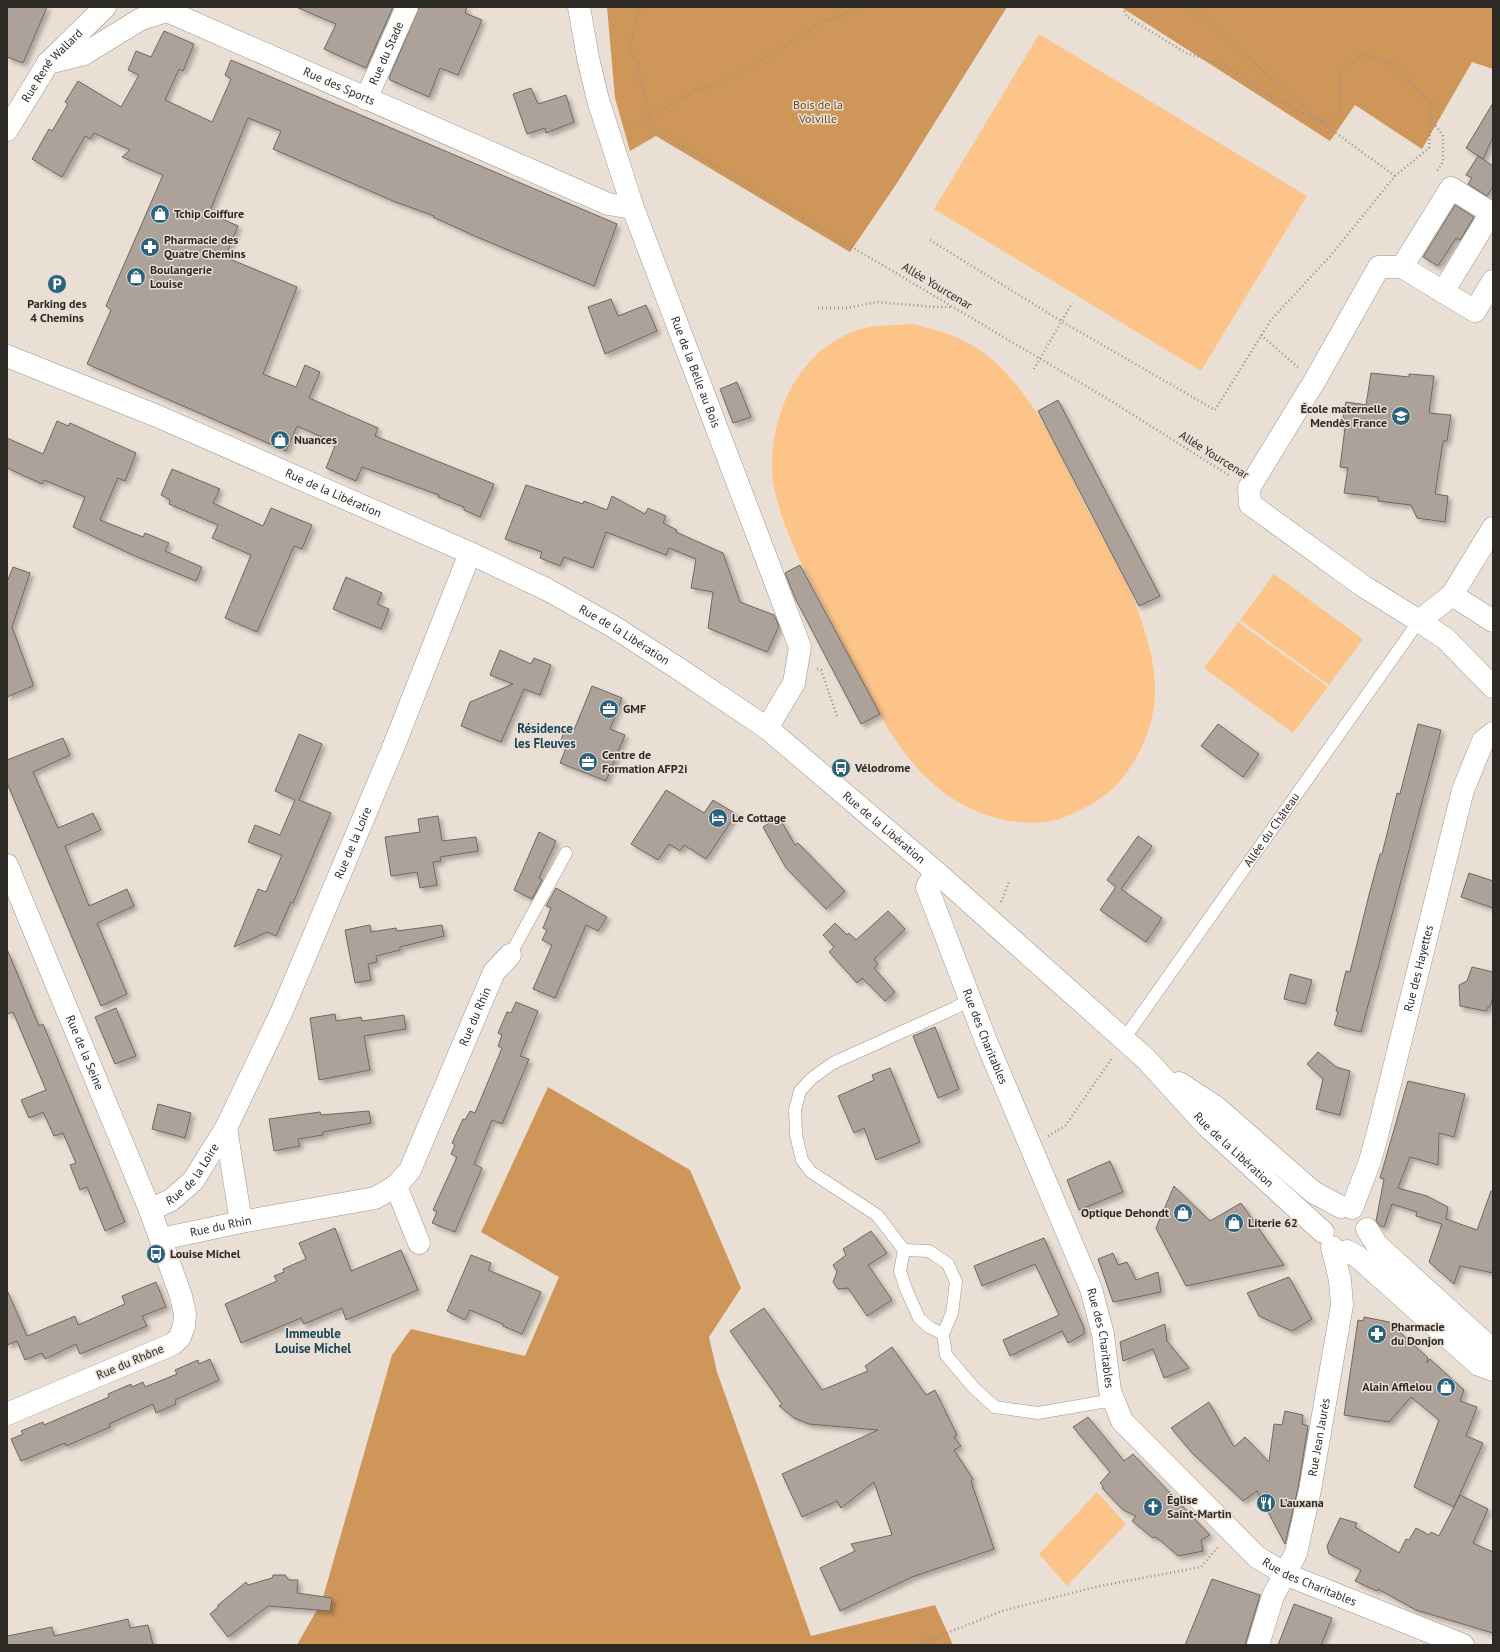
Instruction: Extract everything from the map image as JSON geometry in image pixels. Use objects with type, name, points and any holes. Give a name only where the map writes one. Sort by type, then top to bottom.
[{"type":"street","name":"Rue René Wallard","points":[[7,130],[48,63],[105,7]]},
{"type":"street","name":"Rue du Stade","points":[[366,99],[407,7]]},
{"type":"street","name":"Rue de la Belle au Bois","points":[[579,7],[588,58],[598,100],[633,208],[800,646],[794,683],[767,728]]},
{"type":"street","name":"Rue des Sports","points":[[48,63],[84,54],[141,19],[168,11],[608,204],[633,208]]},
{"type":"street","points":[[1402,267],[1451,188],[1492,213],[1443,292]]},
{"type":"street","points":[[1493,281],[1475,311],[1402,267],[1379,267],[1314,382],[1249,488],[1250,504],[1363,586],[1446,638],[1493,687]]},
{"type":"street","points":[[7,342],[21,348],[54,374]]},
{"type":"street","name":"Rue de la Libération","points":[[7,356],[158,416],[470,553],[548,590],[614,627],[767,728],[936,872],[1124,1039],[1149,1062],[1207,1126],[1334,1243],[1358,1257],[1479,1365],[1493,1370]]},
{"type":"street","name":"Allée du Château","points":[[1419,621],[1452,595],[1493,528]]},
{"type":"street","name":"Rue de la Loire","points":[[150,1210],[170,1200],[193,1181],[226,1128],[282,1011],[393,748],[470,553]]},
{"type":"street","points":[[1452,595],[1493,622]]},
{"type":"street","name":"Rue des Hayettes","points":[[1347,1208],[1370,1161],[1377,1136],[1463,790],[1483,741],[1493,733]]},
{"type":"street","name":"Rue de la Seine","points":[[7,865],[150,1210],[161,1240]]},
{"type":"street","name":"Rue des Charitables","points":[[936,872],[927,887],[970,999],[1030,1146],[1091,1289],[1103,1334],[1110,1392],[1122,1421],[1257,1557],[1285,1574],[1463,1645]]},
{"type":"street","name":"Rue du Rhin","points":[[161,1240],[241,1222],[375,1198],[396,1186],[410,1170],[494,972],[510,955]]},
{"type":"street","name":"Rue de la Libération","points":[[1149,1062],[1216,1108],[1313,1192],[1347,1208]]},
{"type":"street","name":"Rue de la Loire","points":[[226,1128],[241,1222]]},
{"type":"street","points":[[396,1186],[419,1243]]},
{"type":"street","points":[[1347,1208],[1362,1215],[1366,1221],[1367,1229],[1366,1237],[1355,1249],[1334,1243],[1324,1224],[1327,1216],[1347,1208]]},
{"type":"street","points":[[1367,1229],[1377,1246],[1486,1344],[1493,1354]]},
{"type":"street","name":"Rue du Rhône","points":[[7,1414],[173,1344],[180,1336],[184,1326],[183,1303],[161,1240]]},
{"type":"street","name":"Rue Jean Jaurès","points":[[1258,1645],[1273,1596],[1296,1553],[1310,1490],[1342,1304],[1334,1243]]},
{"type":"lane","name":"Allée du Château","points":[[1124,1039],[1419,621]]},
{"type":"lane","name":"Rue du Rhin","points":[[510,955],[566,853]]},
{"type":"lane","points":[[943,1334],[929,1327],[919,1318],[906,1290],[900,1271],[904,1250],[877,1216],[811,1172],[802,1160],[796,1135],[795,1110],[800,1091],[811,1079],[834,1063],[955,1008],[970,999]]},
{"type":"lane","points":[[904,1250],[929,1251],[948,1264],[956,1282],[952,1313],[943,1334],[946,1355],[974,1388],[996,1407],[1038,1413],[1113,1400]]},
{"type":"path","points":[[641,7],[629,48],[636,61],[650,116]]},
{"type":"path","points":[[609,136],[643,123],[650,116],[699,89],[717,85],[787,45],[820,22],[862,7]]},
{"type":"path","points":[[1124,7],[1127,16],[1186,53],[1228,67],[1259,90],[1322,123]]},
{"type":"path","points":[[1191,7],[1322,123],[1395,176]]},
{"type":"path","points":[[930,240],[1061,321],[1215,410],[1271,320],[1331,254],[1395,176],[1429,148],[1431,104],[1391,63],[1361,54],[1341,73],[1339,110],[1322,123]]},
{"type":"path","points":[[1430,119],[1443,136],[1443,162],[1435,175]]},
{"type":"path","name":"Allée Yourcenar","points":[[643,123],[1040,358],[1249,488]]},
{"type":"path","points":[[818,308],[847,308],[877,302],[935,307],[954,307]]},
{"type":"path","points":[[1034,369],[1072,303]]},
{"type":"path","points":[[1261,335],[1314,382]]},
{"type":"path","points":[[798,662],[821,670],[838,719]]},
{"type":"path","points":[[1001,902],[1009,882]]},
{"type":"path","points":[[1030,1146],[1066,1126],[1101,1076],[1124,1039]]},
{"type":"path","points":[[917,1645],[1002,1611],[1094,1587],[1201,1567],[1231,1531]]},
{"type":"shaded area","points":[[1039,34],[1307,196],[1201,371],[934,209]]},
{"type":"shaded area","points":[[912,324],[950,335],[983,352],[1003,370],[1029,401],[1050,435],[1086,507],[1121,571],[1136,604],[1142,622],[1154,672],[1155,697],[1151,721],[1140,752],[1122,779],[1110,791],[1098,800],[1060,819],[1040,822],[1021,822],[1002,820],[984,814],[966,806],[934,785],[909,759],[890,732],[874,704],[799,559],[787,531],[775,492],[772,477],[774,440],[784,404],[801,372],[813,358],[827,346],[843,336],[861,329],[886,325]]},
{"type":"shaded area","points":[[1274,574],[1363,639],[1329,685],[1240,620]]},
{"type":"shaded area","points":[[1238,622],[1328,687],[1293,733],[1204,668]]},
{"type":"shaded area","points":[[1097,1492],[1126,1524],[1067,1586],[1039,1554]]},
{"type":"green space","name":"Bois de la Volville","points":[[607,7],[1007,7],[897,183],[850,252],[656,136],[630,151],[615,98]]},
{"type":"green space","points":[[1121,7],[1493,7],[1493,69],[1472,62],[1422,149],[1355,105],[1330,141]]},
{"type":"green space","points":[[548,1087],[690,1170],[741,1288],[709,1337],[717,1372],[811,1636],[935,1605],[953,1645],[297,1645],[322,1601],[392,1355],[411,1329],[525,1356],[559,1277],[481,1232]]},
{"type":"building","points":[[7,7],[47,7],[23,63],[7,57]]},
{"type":"building","points":[[296,7],[393,7],[366,68],[324,49],[336,24]]},
{"type":"building","points":[[419,7],[467,7],[465,13],[482,20],[458,75],[440,68],[429,97],[390,80],[389,78]]},
{"type":"building","points":[[164,31],[194,44],[183,71],[179,69],[165,100],[212,122],[231,79],[225,75],[231,60],[617,224],[594,286],[477,237],[433,217],[434,216],[393,201],[273,149],[281,131],[248,118],[209,213],[238,226],[225,257],[297,287],[263,374],[296,387],[305,365],[320,372],[309,398],[378,428],[375,436],[494,484],[480,517],[464,510],[464,507],[438,497],[439,495],[362,467],[356,481],[326,468],[336,443],[297,426],[286,451],[87,364],[111,310],[106,306],[163,175],[122,157],[130,150],[94,133],[90,139],[85,136],[62,177],[32,159],[49,129],[52,131],[68,104],[65,102],[78,81],[121,107],[139,75],[128,70],[136,51],[151,57]]},
{"type":"building","points":[[531,88],[538,104],[566,95],[574,122],[546,133],[545,128],[527,134],[513,94]]},
{"type":"building","points":[[1493,103],[1493,137],[1483,159],[1466,148]]},
{"type":"building","points":[[1478,156],[1493,166],[1493,186],[1487,196],[1468,184],[1472,178],[1466,175]]},
{"type":"building","points":[[1455,205],[1474,217],[1460,240],[1456,238],[1438,266],[1423,257]]},
{"type":"building","points":[[611,299],[618,316],[646,305],[657,331],[605,354],[588,307]]},
{"type":"building","points":[[1371,373],[1409,377],[1409,374],[1434,376],[1429,413],[1451,415],[1447,441],[1443,441],[1435,494],[1448,496],[1445,522],[1417,518],[1411,505],[1378,501],[1378,497],[1344,493],[1348,468],[1340,467],[1345,428],[1341,427],[1346,402],[1366,405]]},
{"type":"building","points":[[737,382],[751,417],[733,423],[720,389]]},
{"type":"building","points":[[1058,400],[1160,596],[1139,606],[1038,411]]},
{"type":"building","points":[[57,421],[68,426],[70,423],[136,453],[125,481],[118,478],[100,520],[143,537],[145,533],[169,543],[165,551],[202,567],[196,581],[135,556],[73,527],[85,497],[44,480],[42,484],[7,468],[7,438],[43,454]]},
{"type":"building","points":[[172,469],[220,489],[213,503],[263,526],[271,508],[312,525],[302,549],[294,546],[257,632],[225,618],[251,555],[212,538],[218,525],[169,504],[170,500],[161,495]]},
{"type":"building","points":[[526,485],[583,504],[584,501],[607,510],[612,496],[645,514],[648,508],[666,516],[663,523],[677,530],[676,532],[723,553],[740,602],[774,615],[779,626],[767,652],[708,628],[713,592],[691,588],[696,559],[669,548],[666,555],[606,532],[593,568],[564,557],[560,566],[540,558],[542,552],[505,539]]},
{"type":"building","points":[[800,565],[880,714],[861,724],[795,598],[785,573]]},
{"type":"building","points":[[13,567],[30,573],[12,627],[33,686],[7,697],[7,582]]},
{"type":"building","points":[[346,577],[382,593],[377,604],[389,609],[381,629],[333,609]]},
{"type":"building","points":[[500,650],[531,664],[534,658],[551,665],[540,695],[524,689],[501,742],[461,726],[470,702],[513,684],[490,675]]},
{"type":"building","points":[[592,686],[622,698],[610,729],[625,735],[606,781],[560,763],[566,748],[559,745],[566,727],[574,730]]},
{"type":"building","points":[[1218,724],[1259,754],[1243,777],[1201,746]]},
{"type":"building","points":[[1418,724],[1441,730],[1361,1032],[1334,1025],[1338,1012],[1336,1011],[1346,971],[1350,972],[1380,854],[1382,854],[1397,793],[1400,794]]},
{"type":"building","points":[[299,734],[322,744],[299,800],[331,813],[293,903],[291,902],[276,936],[267,932],[234,947],[258,889],[266,892],[282,855],[248,842],[255,825],[280,835],[295,800],[275,791]]},
{"type":"building","points":[[63,738],[70,755],[33,772],[58,828],[93,813],[101,830],[65,846],[89,906],[127,889],[134,906],[97,923],[127,994],[101,1006],[7,783],[7,760]]},
{"type":"building","points":[[666,790],[704,813],[713,800],[736,814],[706,859],[684,845],[680,851],[669,844],[658,860],[631,844]]},
{"type":"building","points":[[438,816],[442,841],[476,837],[478,851],[440,857],[441,861],[433,862],[437,885],[420,888],[417,872],[391,876],[385,837],[420,832],[418,819]]},
{"type":"building","points":[[779,817],[795,845],[798,843],[845,891],[826,909],[786,868],[763,827]]},
{"type":"building","points":[[539,832],[556,841],[539,878],[542,880],[532,899],[514,890]]},
{"type":"building","points":[[1138,836],[1152,846],[1121,889],[1162,918],[1146,942],[1100,910],[1116,887],[1107,880]]},
{"type":"building","points":[[1469,873],[1493,881],[1493,908],[1461,897]]},
{"type":"building","points":[[556,888],[607,917],[598,931],[586,925],[555,998],[533,989],[552,945],[542,940],[547,930],[543,928],[551,908],[546,906]]},
{"type":"building","points":[[888,911],[905,929],[874,959],[878,964],[874,968],[895,992],[885,1001],[862,978],[857,983],[829,952],[834,947],[823,935],[835,923],[847,935],[849,933],[856,940]]},
{"type":"building","points":[[370,925],[371,932],[396,928],[397,931],[442,925],[444,936],[400,947],[400,950],[376,956],[377,962],[368,964],[371,980],[355,983],[345,930]]},
{"type":"building","points":[[7,949],[39,1026],[43,1024],[125,1222],[105,1231],[87,1187],[80,1190],[70,1165],[76,1163],[63,1133],[54,1136],[43,1112],[29,1118],[21,1100],[46,1090],[13,1012],[7,1014]]},
{"type":"building","points":[[1472,967],[1493,972],[1493,996],[1490,1007],[1488,1007],[1486,1011],[1460,1006],[1459,985],[1467,981]]},
{"type":"building","points":[[1290,974],[1312,980],[1305,1004],[1284,999]]},
{"type":"building","points":[[516,1002],[538,1011],[520,1056],[529,1059],[502,1124],[492,1120],[474,1164],[482,1168],[455,1232],[432,1223],[437,1212],[433,1210],[457,1157],[451,1154],[455,1145],[452,1143],[463,1119],[465,1120],[470,1111],[475,1113],[502,1048],[498,1046],[502,1035],[498,1033],[507,1012],[511,1013]]},
{"type":"building","points":[[116,1008],[136,1056],[115,1064],[95,1017]]},
{"type":"building","points":[[335,1014],[336,1021],[361,1017],[362,1021],[404,1015],[406,1029],[364,1036],[370,1070],[319,1080],[310,1018]]},
{"type":"building","points":[[935,1027],[959,1089],[938,1098],[913,1036]]},
{"type":"building","points":[[1318,1052],[1336,1067],[1350,1071],[1340,1115],[1316,1109],[1323,1079],[1307,1064]]},
{"type":"building","points":[[890,1068],[920,1142],[876,1160],[864,1128],[854,1133],[838,1096],[874,1080],[872,1075]]},
{"type":"building","points":[[1408,1081],[1465,1094],[1454,1137],[1439,1133],[1438,1165],[1410,1157],[1398,1188],[1427,1196],[1448,1207],[1446,1219],[1477,1230],[1491,1191],[1493,1191],[1493,1273],[1460,1266],[1454,1284],[1429,1262],[1442,1224],[1416,1216],[1417,1212],[1392,1204],[1384,1227],[1380,1226],[1376,1221],[1384,1179],[1380,1178]]},
{"type":"building","points":[[158,1104],[191,1113],[185,1138],[152,1129]]},
{"type":"building","points":[[369,1111],[371,1123],[323,1132],[323,1135],[298,1139],[300,1146],[274,1151],[269,1119],[320,1112],[321,1115]]},
{"type":"building","points":[[1110,1161],[1123,1192],[1079,1210],[1067,1180]]},
{"type":"building","points":[[1174,1186],[1210,1221],[1241,1203],[1284,1265],[1186,1286],[1156,1228]]},
{"type":"building","points":[[335,1228],[351,1271],[401,1250],[418,1290],[346,1320],[342,1308],[304,1324],[301,1318],[241,1343],[225,1304],[277,1281],[274,1276],[284,1272],[283,1269],[306,1259],[299,1243]]},
{"type":"building","points":[[871,1231],[887,1253],[868,1265],[892,1300],[867,1316],[848,1288],[838,1289],[833,1282],[837,1272],[833,1265],[846,1255],[843,1249]]},
{"type":"building","points":[[1044,1238],[1084,1328],[1084,1334],[1068,1343],[1062,1331],[1010,1356],[1003,1340],[1059,1315],[1035,1264],[982,1286],[974,1266]]},
{"type":"building","points":[[1113,1253],[1118,1265],[1127,1262],[1136,1280],[1158,1272],[1161,1292],[1113,1302],[1098,1259]]},
{"type":"building","points":[[471,1255],[491,1263],[488,1270],[541,1292],[522,1334],[470,1310],[465,1320],[447,1311]]},
{"type":"building","points":[[1289,1277],[1312,1319],[1292,1331],[1259,1316],[1247,1293]]},
{"type":"building","points":[[156,1282],[166,1307],[142,1316],[147,1326],[80,1354],[76,1344],[45,1359],[42,1353],[25,1360],[17,1341],[7,1345],[7,1290],[27,1336],[75,1316],[78,1325],[125,1304],[122,1296]]},
{"type":"building","points":[[764,1308],[822,1390],[868,1371],[865,1366],[892,1347],[926,1395],[935,1390],[957,1435],[954,1437],[961,1446],[954,1450],[973,1479],[971,1481],[994,1549],[912,1577],[840,1611],[820,1568],[855,1551],[851,1544],[892,1535],[874,1482],[841,1508],[837,1501],[802,1517],[782,1474],[878,1430],[809,1424],[794,1418],[779,1406],[782,1404],[730,1331]]},
{"type":"building","points":[[1364,1317],[1389,1322],[1428,1358],[1427,1363],[1430,1359],[1464,1390],[1460,1401],[1477,1407],[1466,1436],[1483,1443],[1454,1507],[1414,1487],[1439,1420],[1411,1397],[1389,1422],[1344,1415],[1358,1320],[1363,1321]]},
{"type":"building","points":[[1165,1324],[1167,1341],[1189,1368],[1164,1378],[1153,1349],[1123,1361],[1120,1342]]},
{"type":"building","points":[[210,1359],[219,1380],[175,1400],[176,1404],[156,1413],[153,1404],[109,1424],[110,1427],[66,1446],[65,1443],[21,1461],[11,1439],[23,1434],[21,1431],[43,1422],[44,1425],[109,1397],[108,1394],[131,1384],[132,1387],[143,1382],[145,1387],[177,1374],[175,1370],[198,1360],[199,1364]]},
{"type":"building","points":[[1209,1402],[1234,1447],[1245,1437],[1269,1462],[1274,1424],[1282,1425],[1285,1411],[1303,1415],[1302,1424],[1308,1426],[1298,1488],[1285,1544],[1257,1491],[1243,1501],[1193,1454],[1171,1428]]},
{"type":"building","name":"Église Saint-Martin","points":[[1088,1417],[1124,1461],[1133,1454],[1210,1535],[1201,1540],[1203,1551],[1178,1556],[1161,1541],[1155,1537],[1153,1538],[1132,1521],[1136,1516],[1123,1510],[1102,1488],[1103,1486],[1100,1483],[1110,1472],[1073,1427]]},
{"type":"building","points":[[1460,1495],[1488,1509],[1473,1543],[1493,1552],[1493,1633],[1416,1610],[1378,1589],[1377,1591],[1355,1581],[1361,1570],[1329,1554],[1327,1546],[1340,1518],[1357,1523],[1355,1527],[1399,1553],[1406,1539],[1409,1540],[1416,1528],[1429,1535],[1431,1532],[1439,1536]]},
{"type":"building","points":[[273,1575],[285,1575],[289,1580],[298,1580],[297,1593],[332,1598],[330,1611],[268,1606],[228,1637],[210,1614],[218,1607],[218,1605],[246,1582],[248,1585],[272,1578]]},
{"type":"building","points":[[1212,1579],[1260,1595],[1245,1645],[1185,1645]]},
{"type":"building","points":[[1294,1604],[1332,1618],[1321,1645],[1278,1645]]},
{"type":"building","points":[[128,1619],[130,1628],[148,1625],[153,1645],[7,1645],[7,1636],[52,1627],[54,1636]]},
{"type":"place","name":"Tchip Coiffure","points":[[160,214]]},
{"type":"place","name":"Pharmacie des Quatre Chemins","points":[[150,247]]},
{"type":"place","name":"Boulangerie Louise","points":[[136,277]]},
{"type":"place","name":"Parking des 4 Chemins","points":[[57,284]]},
{"type":"place","name":"École maternelle Mendès France","points":[[1401,416]]},
{"type":"place","name":"Nuances","points":[[280,440]]},
{"type":"place","name":"GMF","points":[[609,709]]},
{"type":"place","name":"Centre de Formation AFP2i","points":[[588,762]]},
{"type":"place","name":"Vélodrome","points":[[841,768]]},
{"type":"place","name":"Le Cottage","points":[[718,818]]},
{"type":"place","name":"Optique Dehondt","points":[[1183,1213]]},
{"type":"place","name":"Literie 62","points":[[1234,1223]]},
{"type":"place","name":"Louise Michel","points":[[156,1254]]},
{"type":"place","name":"Pharmacie du Donjon","points":[[1377,1334]]},
{"type":"place","name":"Alain Afflelou","points":[[1446,1387]]},
{"type":"place","name":"L'auxana","points":[[1266,1503]]},
{"type":"place","name":"Église Saint-Martin","points":[[1153,1507]]},
{"type":"district","name":"Résidence les Fleuves","points":[[545,736]]},
{"type":"district","name":"Immeuble Louise Michel","points":[[313,1340]]}]
